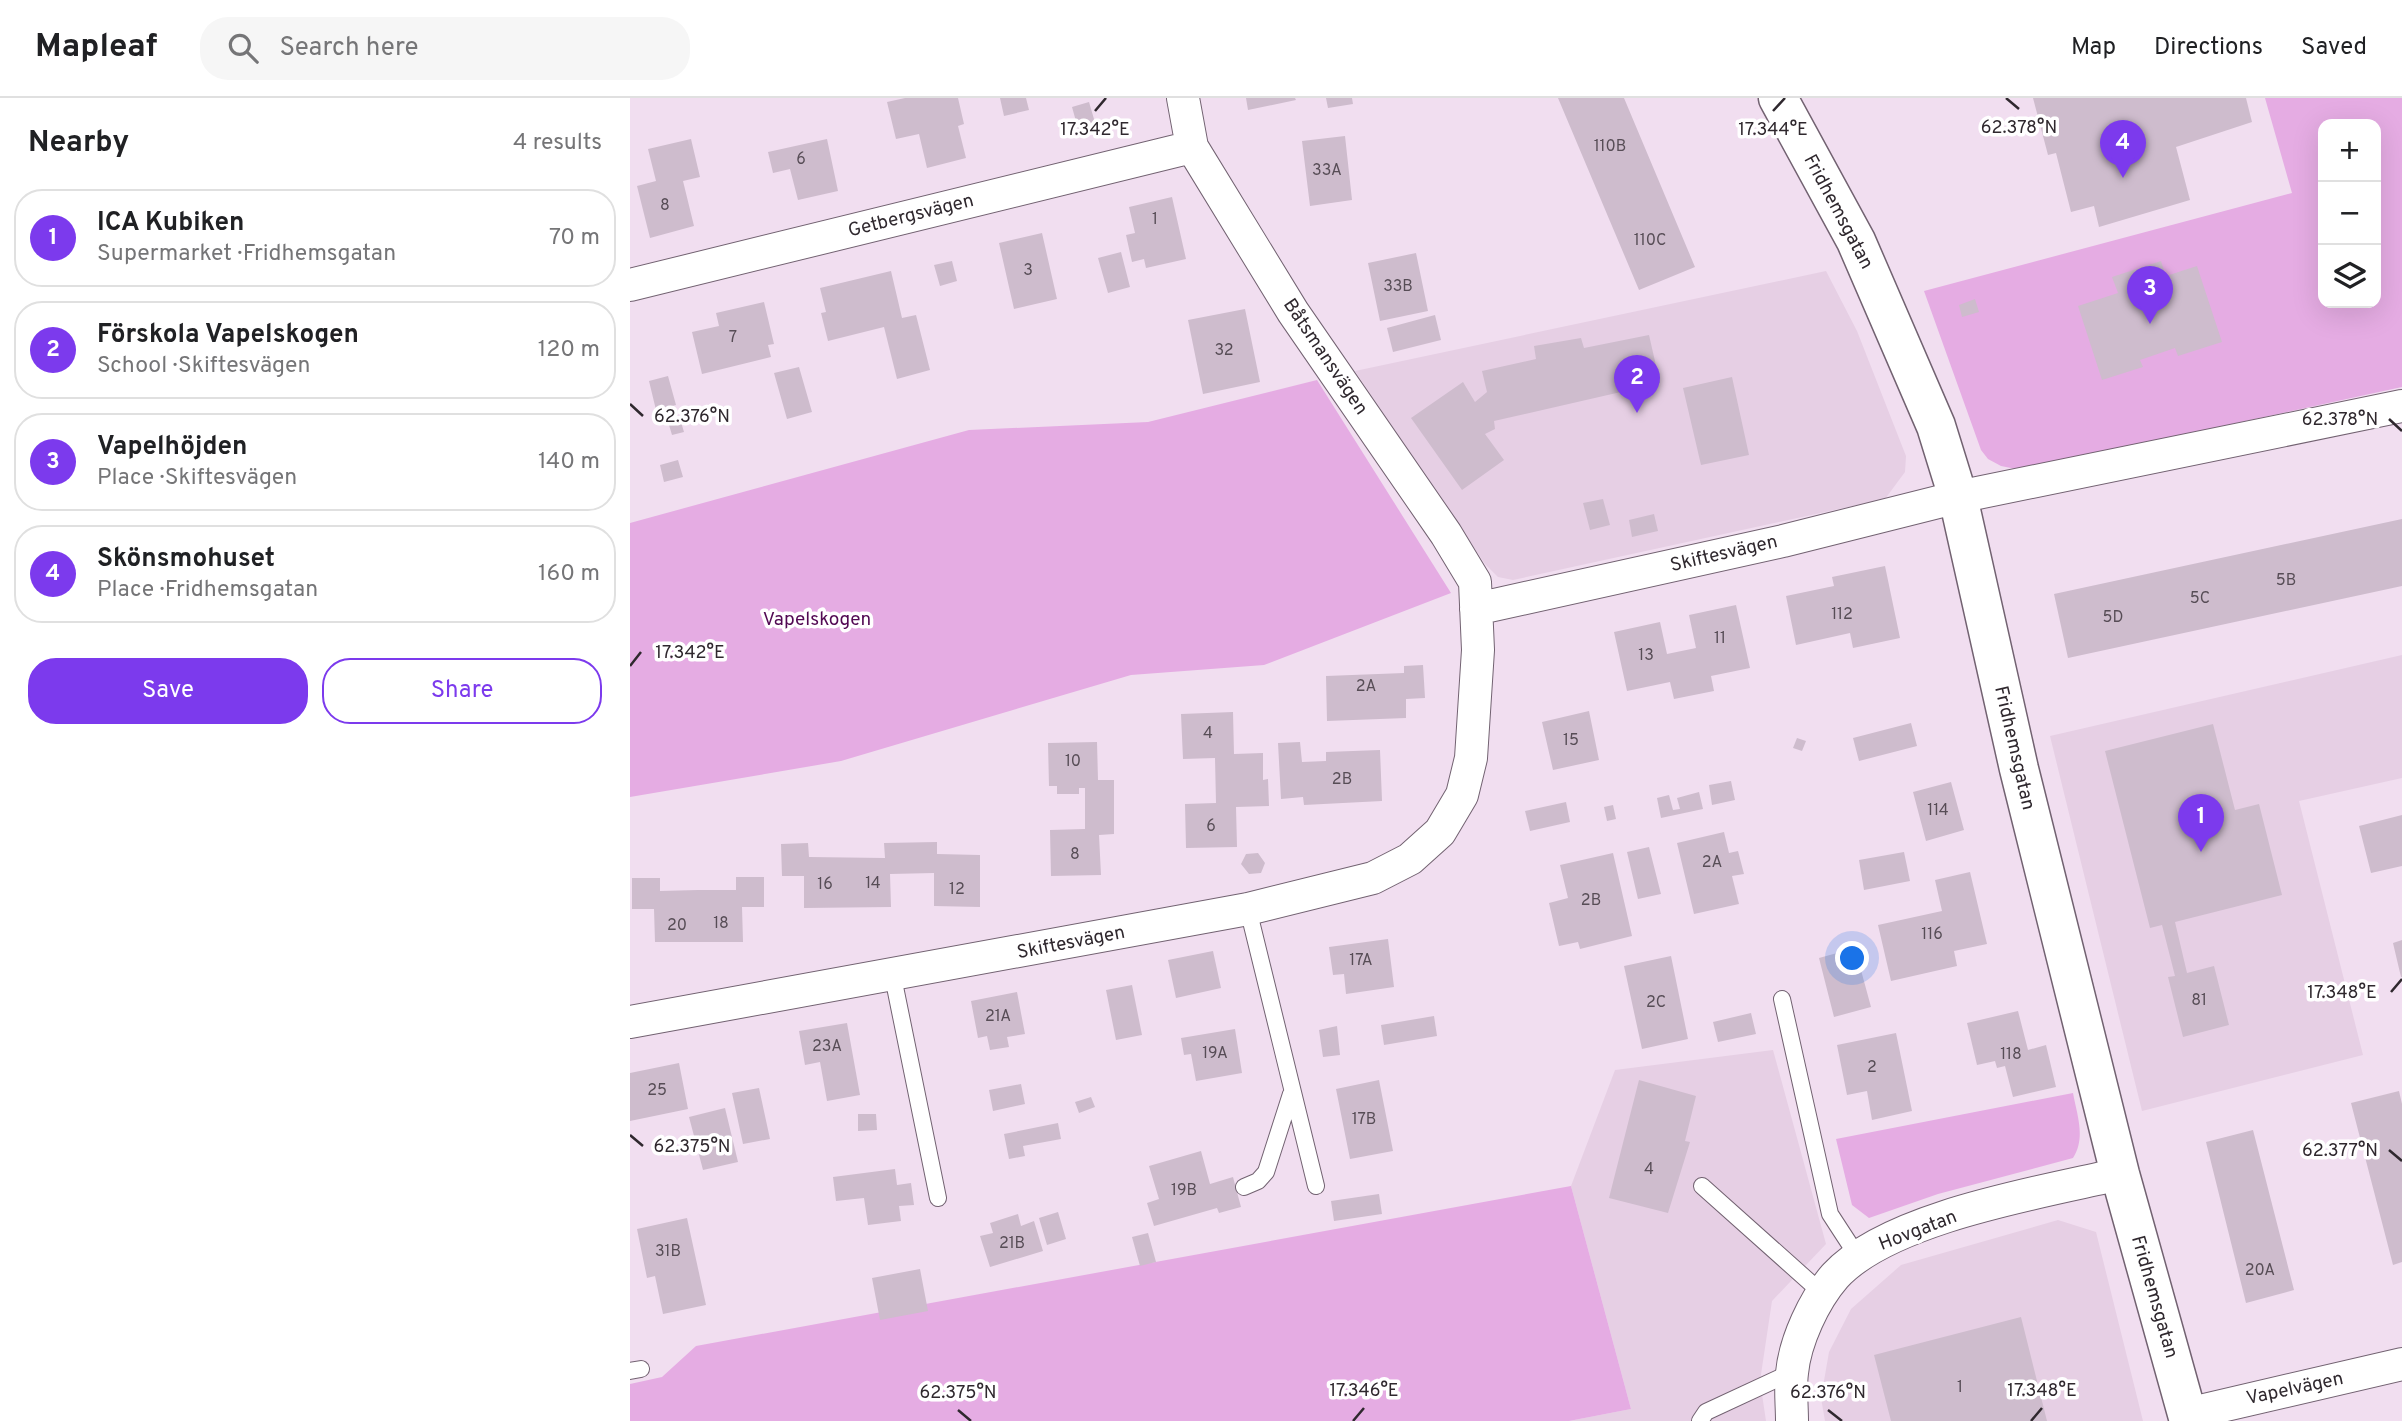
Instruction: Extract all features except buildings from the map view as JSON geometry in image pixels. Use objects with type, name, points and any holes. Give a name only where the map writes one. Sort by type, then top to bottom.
[{"type":"street","name":"Båtsmansvägen","points":[[1183,98],[1192,147],[1293,312],[1453,546],[1475,582],[1476,609]]},
{"type":"street","name":"Fridhemsgatan","points":[[1778,98],[1850,229],[1888,309],[1936,426],[1958,497],[2019,769],[2119,1174],[2188,1417]]},
{"type":"street","name":"Getbergsvägen","points":[[630,285],[1192,147]]},
{"type":"street","name":"Skiftesvägen","points":[[630,1023],[893,977],[1248,909],[1373,878],[1410,859],[1440,832],[1462,795],[1471,758],[1478,650],[1476,609],[1783,541],[1958,497],[2402,406]]},
{"type":"street","name":"Hovgatan","points":[[1792,1421],[1792,1372],[1803,1333],[1823,1294],[1836,1276],[1858,1257],[1889,1237],[1964,1213],[2119,1174]]},
{"type":"street","name":"Vapelvägen","points":[[2188,1417],[2402,1364]]},
{"type":"lane","points":[[1248,909],[1291,1094],[1316,1186]]},
{"type":"lane","points":[[893,977],[938,1198]]},
{"type":"lane","points":[[1782,999],[1830,1214],[1858,1257]]},
{"type":"lane","points":[[1244,1187],[1258,1181],[1266,1172],[1291,1094]]},
{"type":"lane","points":[[1702,1186],[1823,1294]]},
{"type":"lane","points":[[1700,1421],[1706,1412],[1792,1372]]},
{"type":"shaded area","points":[[1826,271],[1857,331],[1906,456],[1905,472],[1885,499],[1513,580],[1498,577],[1485,564],[1355,371]]},
{"type":"shaded area","points":[[2402,655],[2402,778],[2299,801],[2363,1055],[2142,1111],[2050,736]]},
{"type":"shaded area","points":[[1773,1050],[1826,1244],[1772,1301],[1760,1381],[1766,1421],[1569,1421],[1631,1409],[1571,1186],[1615,1070]]},
{"type":"shaded area","points":[[2058,1220],[2096,1232],[2143,1421],[1825,1421],[1821,1398],[1829,1352],[1851,1309],[1901,1265]]},
{"type":"green space","points":[[2265,98],[2402,98],[2402,387],[2021,470],[2001,466],[1988,459],[1981,450],[1924,291],[2292,193]]},
{"type":"green space","name":"Vapelskogen","points":[[1317,380],[1451,593],[1264,665],[1131,675],[841,761],[630,797],[630,523],[969,430],[1148,422]]},
{"type":"green space","points":[[2073,1093],[2080,1134],[2073,1158],[1938,1194],[1869,1218],[1852,1205],[1836,1139]]},
{"type":"green space","points":[[1571,1186],[1631,1409],[1569,1421],[630,1421],[630,1384],[662,1377],[696,1346]]},
{"type":"place","name":"Skönsmohuset","points":[[2123,178]]},
{"type":"place","name":"Vapelhöjden","points":[[2150,324]]},
{"type":"place","name":"Förskola Vapelskogen","points":[[1637,413]]},
{"type":"place","name":"ICA Kubiken","points":[[2201,852]]}]
